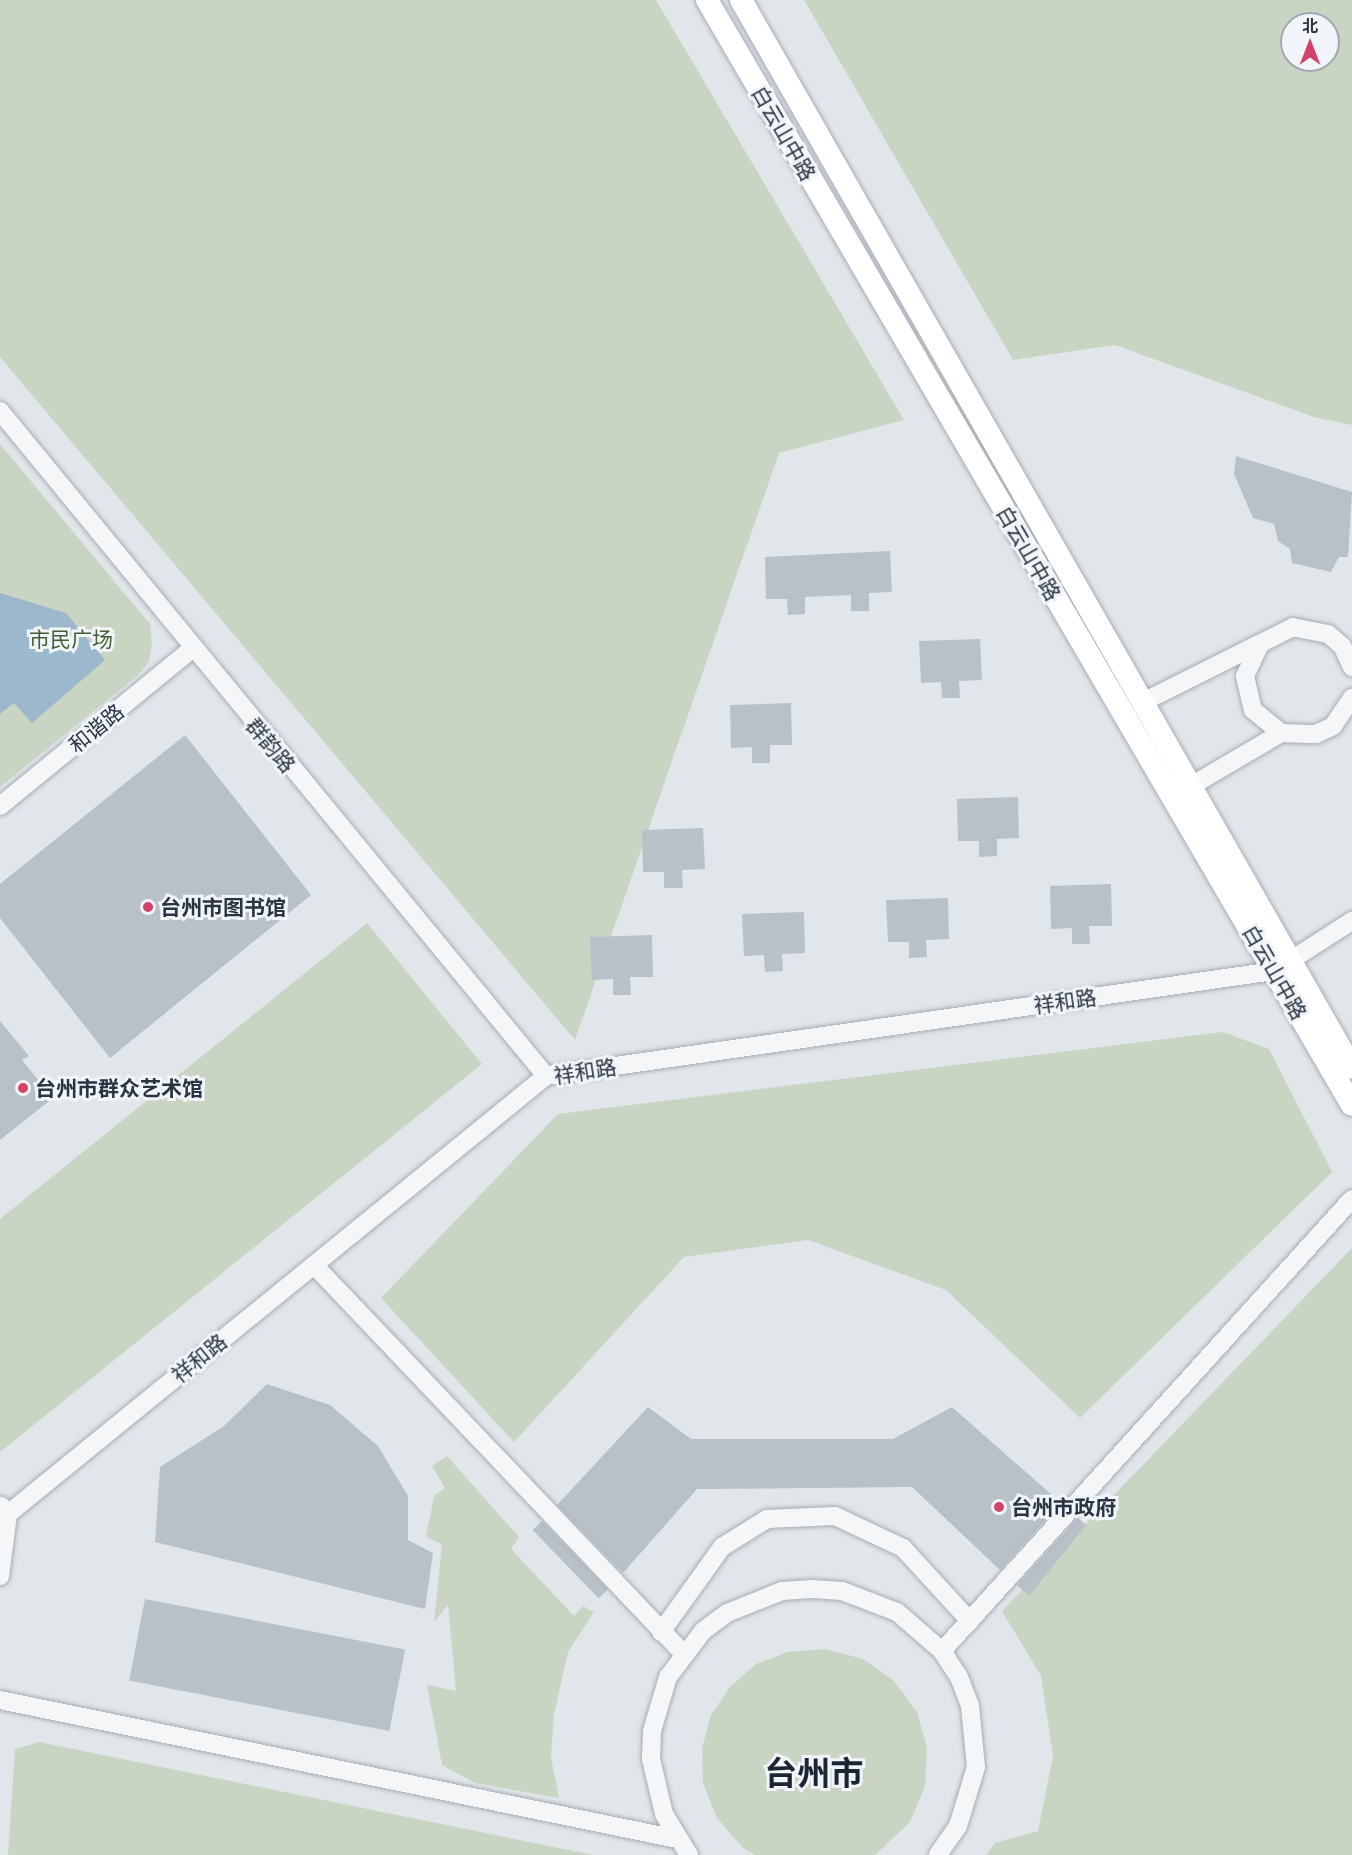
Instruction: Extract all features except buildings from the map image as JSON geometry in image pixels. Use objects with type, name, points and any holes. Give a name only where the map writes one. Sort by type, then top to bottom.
[{"type":"main road","name":"白云山中路","points":[[707,0],[1282,966],[1352,1068]]},
{"type":"main road","name":"白云山中路","points":[[741,0],[1191,786],[1352,1105]]},
{"type":"street","name":"群韵路","points":[[0,411],[192,649],[546,1076]]},
{"type":"street","points":[[1143,702],[1293,627],[1319,631],[1347,643],[1352,667]]},
{"type":"street","points":[[1260,644],[1250,658],[1246,694],[1265,724],[1281,733],[1316,734],[1345,713],[1352,698]]},
{"type":"street","name":"和谐路","points":[[0,806],[192,649]]},
{"type":"street","points":[[1191,786],[1281,733]]},
{"type":"street","points":[[1282,966],[1352,921]]},
{"type":"street","name":"祥和路","points":[[4,1510],[314,1265],[546,1076],[1282,966]]},
{"type":"street","points":[[942,1651],[1352,1199]]},
{"type":"street","points":[[314,1265],[683,1653]]},
{"type":"street","points":[[0,1576],[4,1510]]},
{"type":"street","points":[[661,1632],[722,1547],[767,1519],[835,1516],[903,1548],[970,1621]]},
{"type":"street","points":[[689,1855],[677,1839],[655,1787],[652,1740],[658,1703],[683,1653],[703,1631],[745,1604],[782,1592],[812,1588],[842,1591],[897,1612],[942,1651],[970,1706],[976,1767],[958,1826],[938,1855]]},
{"type":"street","points":[[0,1700],[677,1839]]},
{"type":"green space","points":[[0,0],[656,0],[904,420],[779,453],[575,1040],[0,357]]},
{"type":"green space","points":[[804,0],[1352,0],[1352,425],[1314,417],[1115,345],[1013,360]]},
{"type":"green space","name":"市民广场","points":[[0,444],[150,624],[152,643],[149,662],[137,676],[0,787]]},
{"type":"green space","points":[[367,923],[482,1064],[0,1452],[0,1219]]},
{"type":"green space","points":[[1223,1032],[1269,1049],[1332,1172],[1080,1418],[946,1290],[808,1240],[684,1257],[514,1442],[381,1298],[558,1114]]},
{"type":"green space","points":[[1352,1248],[1352,1855],[986,1855],[995,1843],[1038,1831],[1053,1756],[1041,1676],[1002,1611]]},
{"type":"green space","points":[[447,1456],[519,1537],[511,1549],[574,1616],[583,1606],[594,1612],[568,1652],[554,1714],[551,1757],[559,1798],[475,1783],[442,1765],[427,1685],[456,1691],[448,1605],[434,1622],[442,1544],[426,1537],[434,1496],[445,1488],[432,1466]]},
{"type":"green space","points":[[826,1649],[863,1659],[894,1681],[917,1712],[927,1748],[925,1786],[910,1822],[875,1855],[755,1855],[742,1847],[717,1818],[703,1783],[702,1748],[711,1715],[730,1687],[756,1664],[788,1652]]},
{"type":"green space","points":[[39,1742],[593,1855],[8,1855],[15,1749]]},
{"type":"water","points":[[0,593],[66,613],[105,660],[32,723],[14,703],[0,714]]},
{"type":"place","name":"台州市图书馆","points":[[148,907]]},
{"type":"place","name":"台州市群众艺术馆","points":[[23,1088]]},
{"type":"place","name":"台州市政府","points":[[999,1507]]},
{"type":"district","name":"台州市","points":[[814,1773]]}]
